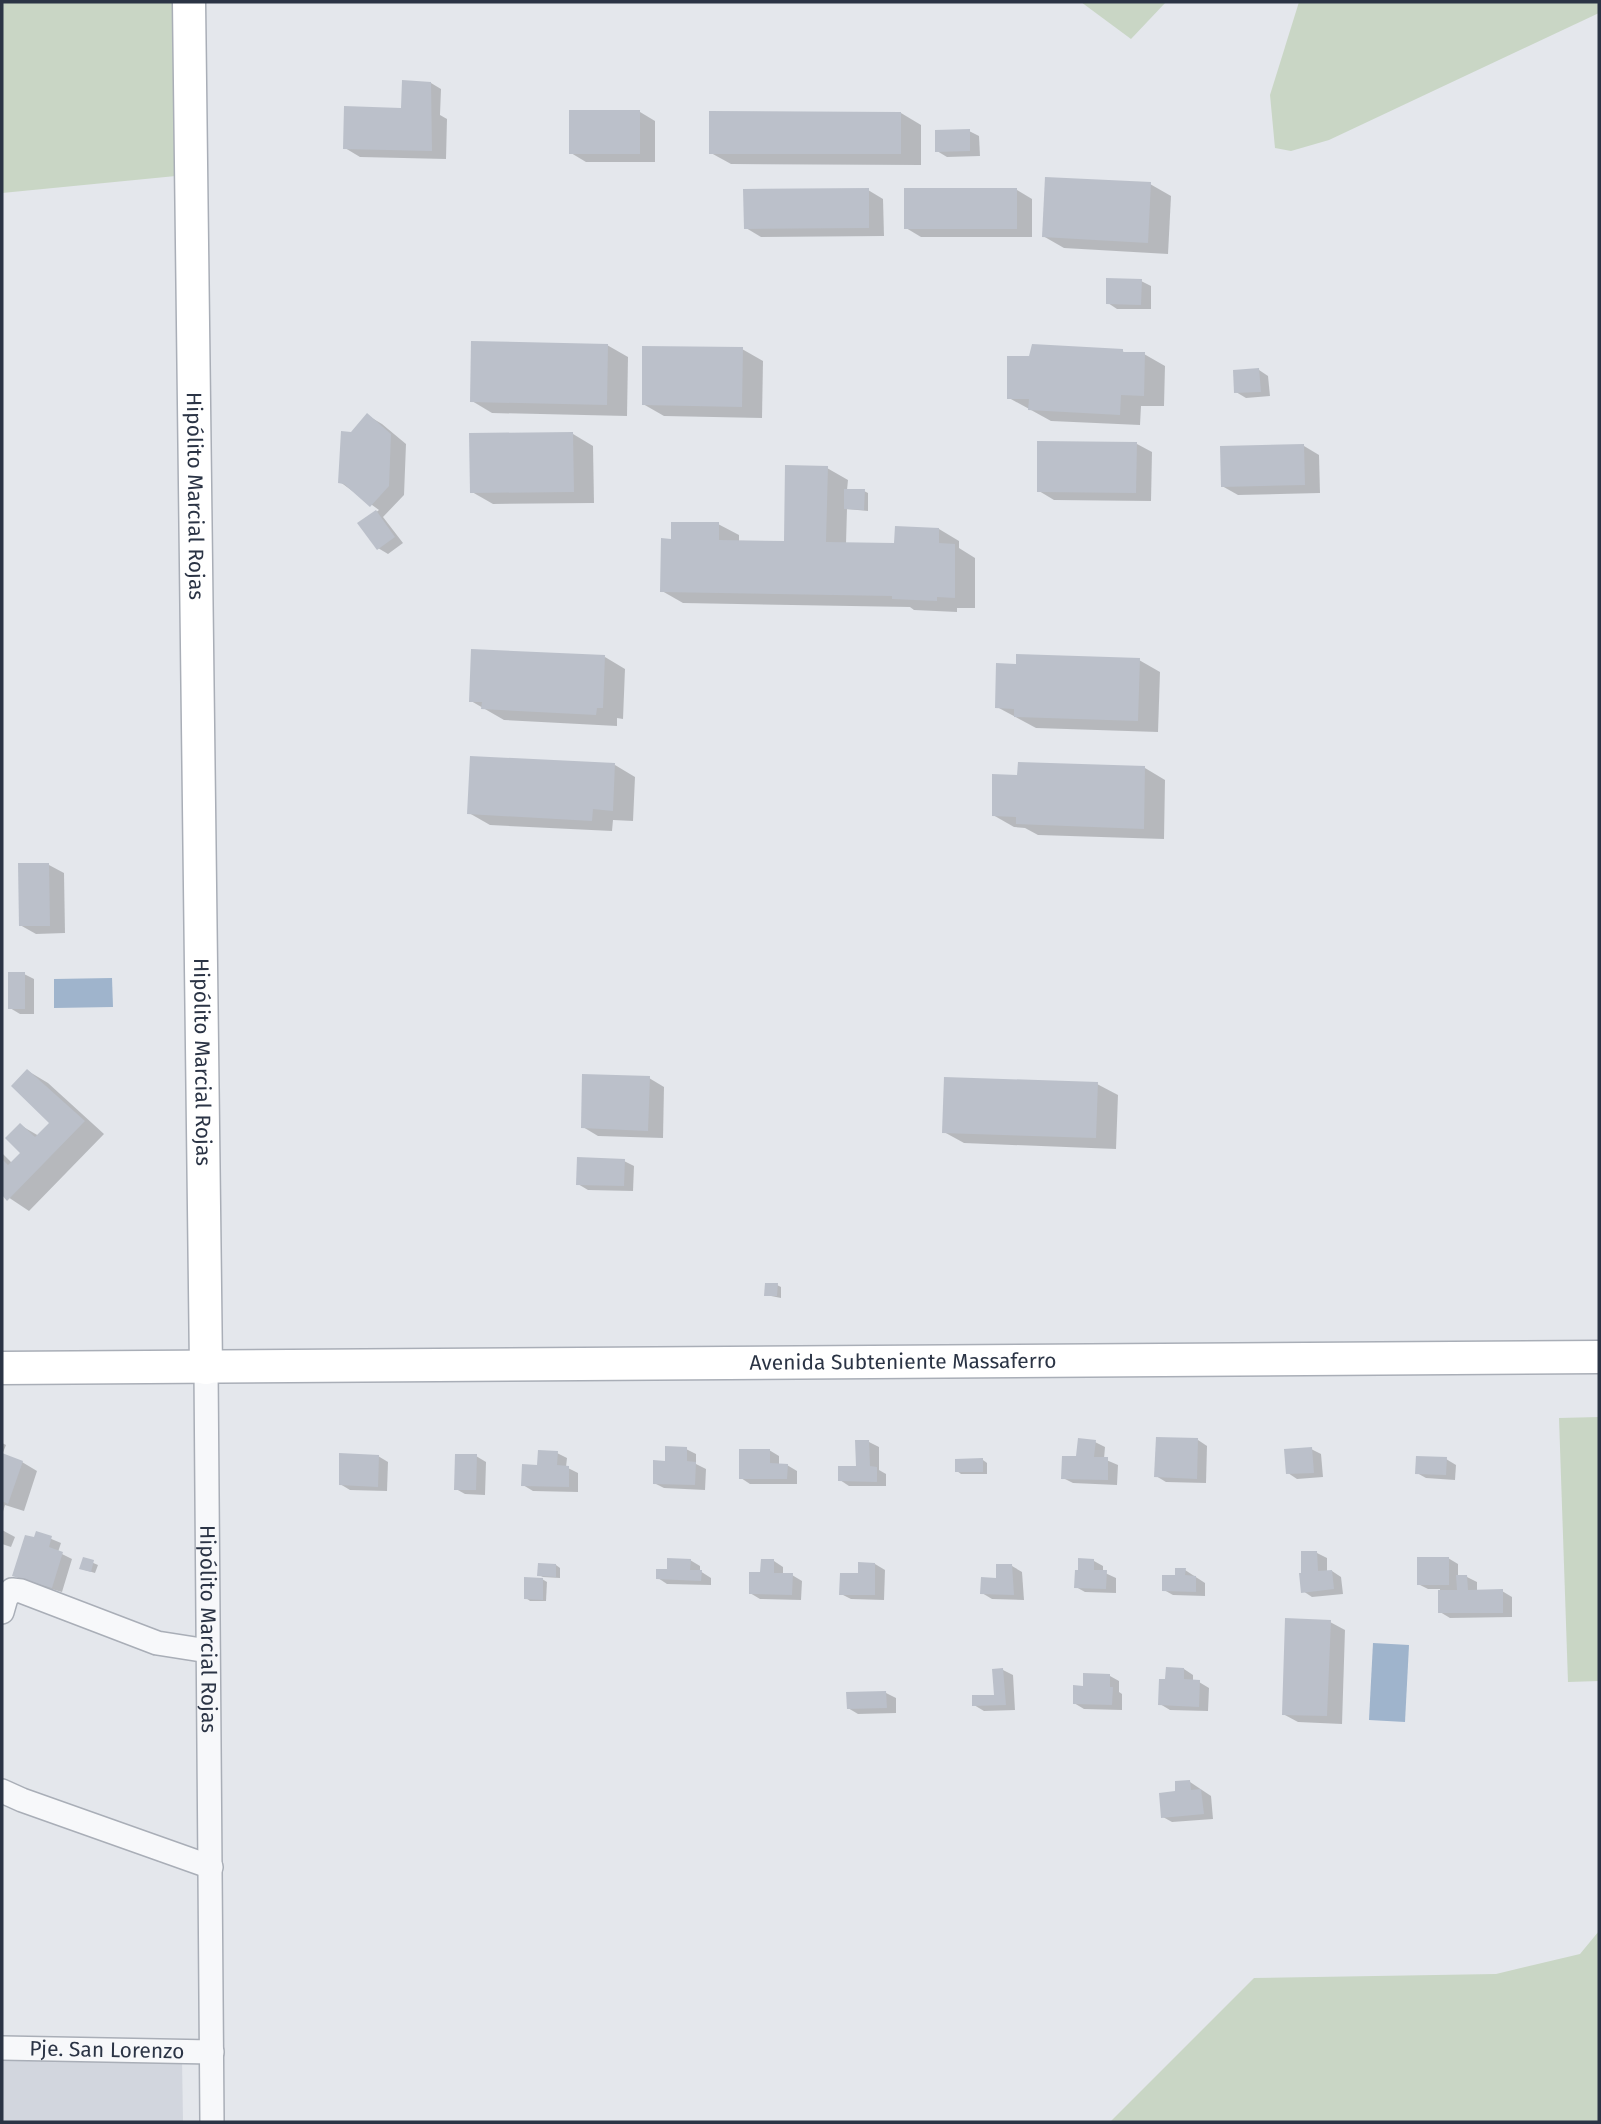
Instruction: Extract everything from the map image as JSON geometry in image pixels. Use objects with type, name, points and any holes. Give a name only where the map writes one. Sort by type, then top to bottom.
[{"type":"main road","name":"Hipólito Marcial Rojas","points":[[189,2],[206,1368]]},
{"type":"main road","name":"Avenida Subteniente Massaferro","points":[[2,1368],[1599,1357]]},
{"type":"street","name":"Hipólito Marcial Rojas","points":[[206,1368],[212,2122]]},
{"type":"street","points":[[2,1612],[6,1598],[12,1590],[21,1591],[158,1643],[208,1651]]},
{"type":"street","points":[[2,1791],[211,1867]]},
{"type":"street","name":"Pje. San Lorenzo","points":[[2,2048],[212,2052]]},
{"type":"shaded area","points":[[2,2055],[182,2057],[183,2122],[2,2122]]},
{"type":"green space","points":[[2,2],[188,2],[186,175],[2,193]]},
{"type":"green space","points":[[1081,2],[1166,2],[1131,39]]},
{"type":"green space","points":[[1299,2],[1599,2],[1599,13],[1329,140],[1291,151],[1275,148],[1270,95]]},
{"type":"green space","points":[[1599,1417],[1599,1681],[1568,1682],[1559,1418]]},
{"type":"green space","points":[[1599,1931],[1599,2122],[1110,2122],[1254,1978],[1496,1974],[1580,1954]]},
{"type":"water","points":[[112,978],[113,1007],[54,1008],[54,979]]},
{"type":"water","points":[[1373,1643],[1409,1645],[1405,1722],[1369,1720]]},
{"type":"building","points":[[402,80],[431,82],[432,151],[343,149],[344,106],[401,108]]},
{"type":"building","points":[[569,110],[640,110],[640,154],[569,154]]},
{"type":"building","points":[[709,111],[901,112],[901,154],[709,154]]},
{"type":"building","points":[[970,129],[970,151],[935,152],[935,130]]},
{"type":"building","points":[[1045,177],[1151,182],[1148,243],[1042,237]]},
{"type":"building","points":[[869,188],[869,228],[744,229],[743,189]]},
{"type":"building","points":[[904,188],[1017,188],[1017,229],[904,229]]},
{"type":"building","points":[[1106,278],[1142,279],[1141,305],[1106,304]]},
{"type":"building","points":[[471,341],[608,344],[607,405],[470,402]]},
{"type":"building","points":[[1032,344],[1145,352],[1144,396],[1121,395],[1120,415],[1028,410],[1029,399],[1007,399],[1007,356],[1029,356]]},
{"type":"building","points":[[642,346],[743,347],[742,407],[642,405]]},
{"type":"building","points":[[1259,368],[1261,392],[1234,393],[1233,370]]},
{"type":"building","points":[[367,413],[391,434],[389,486],[370,507],[344,484],[338,483],[341,431],[351,432]]},
{"type":"building","points":[[573,432],[574,492],[470,493],[469,433]]},
{"type":"building","points":[[1037,441],[1137,442],[1136,493],[1037,492]]},
{"type":"building","points":[[1304,444],[1305,485],[1221,487],[1220,446]]},
{"type":"building","points":[[785,465],[828,466],[826,542],[894,543],[895,526],[939,528],[939,543],[955,544],[955,598],[937,597],[937,601],[892,599],[892,596],[660,592],[661,538],[671,539],[671,522],[719,522],[719,540],[784,541]]},
{"type":"building","points":[[844,489],[865,489],[864,510],[844,509]]},
{"type":"building","points":[[376,510],[395,537],[377,550],[357,523]]},
{"type":"building","points":[[471,649],[605,655],[603,708],[597,708],[596,715],[481,709],[482,702],[469,702]]},
{"type":"building","points":[[1016,654],[1140,658],[1138,721],[1014,717],[1014,709],[995,708],[996,663],[1016,664]]},
{"type":"building","points":[[470,756],[615,763],[613,811],[593,809],[592,821],[467,814]]},
{"type":"building","points":[[1018,762],[1145,766],[1144,829],[1016,824],[1016,817],[992,816],[992,774],[1017,775]]},
{"type":"building","points":[[18,863],[49,863],[50,926],[19,926]]},
{"type":"building","points":[[8,972],[25,972],[25,1009],[8,1009]]},
{"type":"building","points":[[27,1069],[85,1121],[7,1201],[2,1195],[2,1159],[8,1165],[20,1153],[5,1138],[20,1123],[35,1137],[49,1123],[11,1086]]},
{"type":"building","points":[[582,1074],[650,1076],[648,1131],[581,1128]]},
{"type":"building","points":[[944,1077],[1098,1082],[1096,1138],[942,1133]]},
{"type":"building","points":[[577,1157],[625,1159],[624,1186],[576,1185]]},
{"type":"building","points":[[765,1283],[778,1283],[777,1296],[764,1296]]},
{"type":"building","points":[[1156,1437],[1198,1438],[1197,1479],[1154,1477]]},
{"type":"building","points":[[1078,1438],[1096,1440],[1094,1457],[1108,1457],[1108,1480],[1061,1479],[1062,1456],[1076,1456]]},
{"type":"building","points":[[855,1440],[869,1440],[870,1466],[877,1467],[877,1482],[838,1481],[838,1466],[856,1466]]},
{"type":"building","points":[[665,1446],[687,1447],[687,1461],[696,1462],[695,1485],[653,1484],[653,1460],[665,1461]]},
{"type":"building","points":[[1312,1447],[1314,1473],[1286,1474],[1284,1449]]},
{"type":"building","points":[[739,1449],[770,1449],[770,1463],[788,1464],[787,1479],[739,1479]]},
{"type":"building","points":[[538,1450],[558,1451],[557,1465],[569,1466],[569,1487],[521,1486],[522,1464],[537,1465]]},
{"type":"building","points":[[2,1453],[23,1461],[8,1504],[2,1501]]},
{"type":"building","points":[[339,1453],[379,1455],[378,1487],[339,1485]]},
{"type":"building","points":[[455,1454],[477,1454],[476,1490],[454,1490]]},
{"type":"building","points":[[1416,1456],[1447,1457],[1446,1475],[1415,1474]]},
{"type":"building","points":[[983,1458],[983,1472],[955,1472],[955,1459]]},
{"type":"building","points":[[36,1531],[52,1536],[49,1547],[63,1552],[52,1588],[12,1576],[25,1535],[34,1537]]},
{"type":"building","points":[[1301,1551],[1317,1551],[1318,1571],[1332,1570],[1334,1589],[1301,1593]]},
{"type":"building","points":[[83,1557],[94,1560],[91,1572],[79,1569]]},
{"type":"building","points":[[1417,1557],[1449,1557],[1449,1585],[1417,1585]]},
{"type":"building","points":[[667,1558],[691,1559],[690,1570],[702,1570],[701,1581],[656,1579],[656,1569],[667,1569]]},
{"type":"building","points":[[1078,1558],[1094,1559],[1094,1570],[1107,1570],[1106,1589],[1074,1588]]},
{"type":"building","points":[[761,1559],[774,1559],[774,1573],[793,1573],[792,1595],[749,1594],[749,1572],[760,1572]]},
{"type":"building","points":[[858,1562],[875,1563],[875,1595],[839,1595],[840,1573],[858,1573]]},
{"type":"building","points":[[538,1563],[556,1564],[556,1577],[537,1576]]},
{"type":"building","points":[[996,1564],[1012,1564],[1014,1595],[980,1594],[981,1577],[996,1578]]},
{"type":"building","points":[[1175,1568],[1186,1568],[1185,1575],[1196,1576],[1196,1592],[1162,1591],[1162,1575],[1175,1575]]},
{"type":"building","points":[[1456,1575],[1467,1575],[1468,1590],[1503,1589],[1503,1613],[1438,1613],[1438,1590],[1457,1590]]},
{"type":"building","points":[[524,1577],[543,1578],[543,1600],[524,1599]]},
{"type":"building","points":[[1285,1618],[1331,1620],[1327,1716],[1282,1715]]},
{"type":"building","points":[[1166,1667],[1184,1668],[1184,1679],[1200,1680],[1199,1707],[1158,1705],[1159,1679],[1165,1679]]},
{"type":"building","points":[[1003,1668],[1006,1705],[972,1706],[972,1695],[994,1695],[992,1669]]},
{"type":"building","points":[[1083,1673],[1110,1674],[1110,1687],[1113,1687],[1112,1705],[1073,1704],[1073,1685],[1083,1686]]},
{"type":"building","points":[[886,1691],[887,1708],[847,1709],[846,1692]]},
{"type":"building","points":[[1190,1780],[1191,1790],[1201,1789],[1204,1814],[1161,1818],[1159,1793],[1175,1791],[1175,1781]]}]
